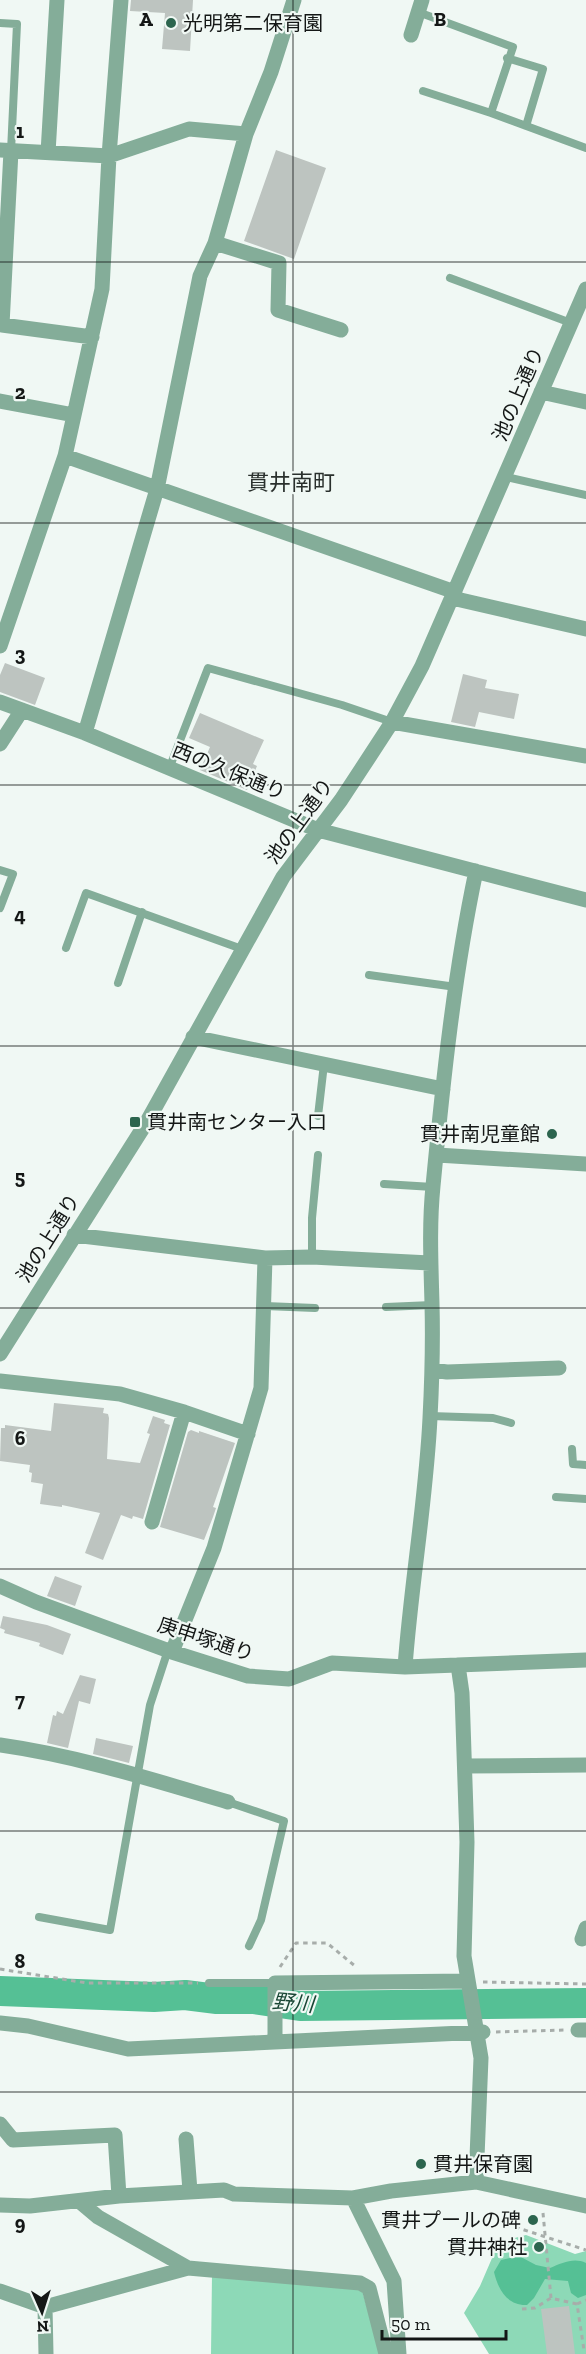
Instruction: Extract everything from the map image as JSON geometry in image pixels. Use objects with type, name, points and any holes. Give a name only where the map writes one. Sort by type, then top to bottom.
[{"type":"street","points":[[48,153],[57,0]]},
{"type":"street","points":[[0,646],[64,456],[102,290],[121,0]]},
{"type":"street","points":[[85,733],[157,489],[200,276],[215,243],[246,134],[271,72],[294,0]]},
{"type":"street","points":[[411,34],[420,6]]},
{"type":"street","points":[[92,337],[2,326],[6,150],[109,156],[189,129],[246,134]]},
{"type":"street","points":[[215,243],[279,263],[278,310],[341,330]]},
{"type":"street","name":"池の上通り","points":[[0,1354],[4,1336],[74,1235],[148,1120],[283,877],[341,800],[392,722],[422,666],[586,289]]},
{"type":"street","points":[[541,392],[586,402]]},
{"type":"street","points":[[0,401],[75,415]]},
{"type":"street","points":[[64,456],[453,595],[586,629]]},
{"type":"street","name":"西の久保通り","points":[[0,702],[85,733],[318,830],[586,900]]},
{"type":"street","points":[[0,744],[22,710]]},
{"type":"street","points":[[392,722],[586,756]]},
{"type":"street","points":[[405,1667],[430,1416],[432,1305],[430,1263],[433,1187],[463,932],[476,871]]},
{"type":"street","points":[[193,1037],[443,1089]]},
{"type":"street","points":[[437,1155],[586,1164]]},
{"type":"street","points":[[74,1235],[266,1258],[312,1257],[430,1263]]},
{"type":"street","points":[[170,1651],[214,1548],[261,1388],[266,1258]]},
{"type":"street","points":[[432,1370],[447,1372],[559,1368]]},
{"type":"street","points":[[0,1381],[120,1394],[184,1412],[248,1434]]},
{"type":"street","points":[[152,1522],[184,1412]]},
{"type":"street","name":"庚申塚通り","points":[[0,1586],[36,1602],[170,1651],[248,1676],[289,1679],[332,1663],[405,1667],[586,1660]]},
{"type":"street","points":[[458,1665],[462,1693],[467,1842],[464,1956],[480,2033],[481,2058],[476,2182]]},
{"type":"street","points":[[0,1746],[36,1750],[228,1802]]},
{"type":"street","points":[[465,1766],[586,1766]]},
{"type":"street","points":[[275,2040],[273,1983],[468,1982]]},
{"type":"street","points":[[0,2023],[28,2026],[128,2049],[275,2040],[480,2033]]},
{"type":"street","points":[[0,2124],[13,2140],[115,2135],[119,2196]]},
{"type":"street","points":[[186,2139],[190,2191]]},
{"type":"street","points":[[0,2205],[30,2206],[119,2196],[224,2190],[234,2194],[353,2198],[391,2191],[476,2182],[586,2206]]},
{"type":"street","points":[[353,2198],[394,2281],[399,2354]]},
{"type":"street","points":[[80,2201],[98,2217],[188,2268]]},
{"type":"street","points":[[0,2291],[45,2307],[188,2268],[360,2283],[369,2288],[386,2354]]},
{"type":"street","points":[[45,2307],[46,2354]]},
{"type":"lane","points":[[420,6],[513,47],[507,58],[491,112]]},
{"type":"lane","points":[[0,23],[16,24],[6,150]]},
{"type":"lane","points":[[507,58],[543,69],[526,126]]},
{"type":"lane","points":[[423,91],[491,112],[586,148]]},
{"type":"lane","points":[[450,278],[571,323]]},
{"type":"lane","points":[[506,477],[586,495]]},
{"type":"lane","points":[[169,769],[208,668],[342,705],[392,722]]},
{"type":"lane","points":[[0,870],[13,874],[0,908]]},
{"type":"lane","points":[[66,948],[86,893],[242,948]]},
{"type":"lane","points":[[118,983],[142,912]]},
{"type":"lane","points":[[369,975],[456,987]]},
{"type":"lane","points":[[318,1116],[324,1064]]},
{"type":"lane","points":[[312,1257],[312,1218],[318,1155]]},
{"type":"lane","points":[[384,1184],[433,1187]]},
{"type":"lane","points":[[386,1307],[432,1305]]},
{"type":"lane","points":[[265,1306],[315,1308]]},
{"type":"lane","points":[[430,1416],[493,1418],[512,1423]]},
{"type":"lane","points":[[572,1449],[573,1464],[586,1465]]},
{"type":"lane","points":[[556,1497],[586,1499]]},
{"type":"lane","points":[[39,1917],[110,1930],[150,1705],[170,1651]]},
{"type":"lane","points":[[228,1802],[284,1821],[261,1920],[249,1946]]},
{"type":"lane","points":[[208,1983],[273,1983]]},
{"type":"path","points":[[273,1983],[296,1943],[327,1943],[375,1982]]},
{"type":"path","points":[[0,1969],[87,1983],[208,1983]]},
{"type":"path","points":[[468,1982],[586,1984]]},
{"type":"path","points":[[480,2033],[582,2030]]},
{"type":"path","points":[[543,2209],[551,2298]]},
{"type":"path","points":[[515,2227],[586,2250]]},
{"type":"path","points":[[522,2309],[535,2308],[551,2298],[577,2304],[586,2300]]},
{"type":"path","points":[[577,2304],[584,2350]]},
{"type":"shaded area","name":"貫井神社","points":[[526,2235],[575,2254],[586,2251],[586,2354],[489,2354],[464,2313],[480,2286],[499,2242]]},
{"type":"shaded area","points":[[519,2256],[536,2265],[550,2268],[572,2261],[586,2263],[586,2295],[578,2298],[571,2293],[568,2281],[545,2279],[527,2305],[514,2303],[504,2295],[494,2272],[501,2260]]},
{"type":"shaded area","points":[[212,2275],[362,2290],[380,2354],[211,2354]]},
{"type":"building","points":[[131,0],[193,0],[190,51],[162,49],[165,13],[130,11]]},
{"type":"building","points":[[276,150],[326,168],[294,259],[244,241]]},
{"type":"building","points":[[5,663],[45,678],[35,705],[0,692],[0,675]]},
{"type":"building","points":[[463,674],[487,680],[485,688],[519,694],[514,719],[479,712],[475,727],[451,722]]},
{"type":"building","points":[[200,713],[264,740],[253,764],[257,766],[247,790],[200,770],[210,747],[189,738]]},
{"type":"building","points":[[54,1403],[104,1408],[103,1413],[108,1414],[109,1418],[107,1459],[140,1463],[150,1434],[147,1433],[153,1416],[165,1420],[164,1423],[170,1425],[143,1519],[133,1516],[132,1519],[121,1515],[103,1560],[85,1553],[100,1513],[62,1505],[62,1507],[40,1504],[43,1484],[31,1482],[30,1465],[0,1461],[1,1428],[5,1428],[5,1425],[51,1431]]},
{"type":"building","points":[[191,1430],[235,1443],[204,1540],[160,1527],[188,1432]]},
{"type":"building","points":[[55,1576],[82,1586],[75,1606],[47,1596]]},
{"type":"building","points":[[3,1616],[47,1625],[71,1634],[63,1655],[39,1646],[40,1643],[4,1633],[5,1630],[0,1628]]},
{"type":"building","points":[[80,1675],[96,1679],[90,1704],[79,1701],[68,1748],[47,1743],[53,1715],[56,1716],[57,1711],[63,1714]]},
{"type":"building","points":[[96,1738],[133,1746],[129,1763],[93,1754]]},
{"type":"building","points":[[569,2306],[575,2354],[547,2354],[541,2309]]},
{"type":"waterway","name":"野川","points":[[0,1991],[154,1997],[185,1995],[217,1999],[253,1999],[300,2006],[586,2003]]},
{"type":"place","name":"光明第二保育園","points":[[171,23]]},
{"type":"place","name":"貫井南センター入口","points":[[135,1122]]},
{"type":"place","name":"貫井南児童館","points":[[552,1134]]},
{"type":"place","name":"貫井保育園","points":[[421,2164]]},
{"type":"place","name":"貫井プールの碑","points":[[533,2220]]},
{"type":"place","name":"貫井神社","points":[[539,2247]]},
{"type":"district","name":"貫井南町","points":[[291,482]]}]
